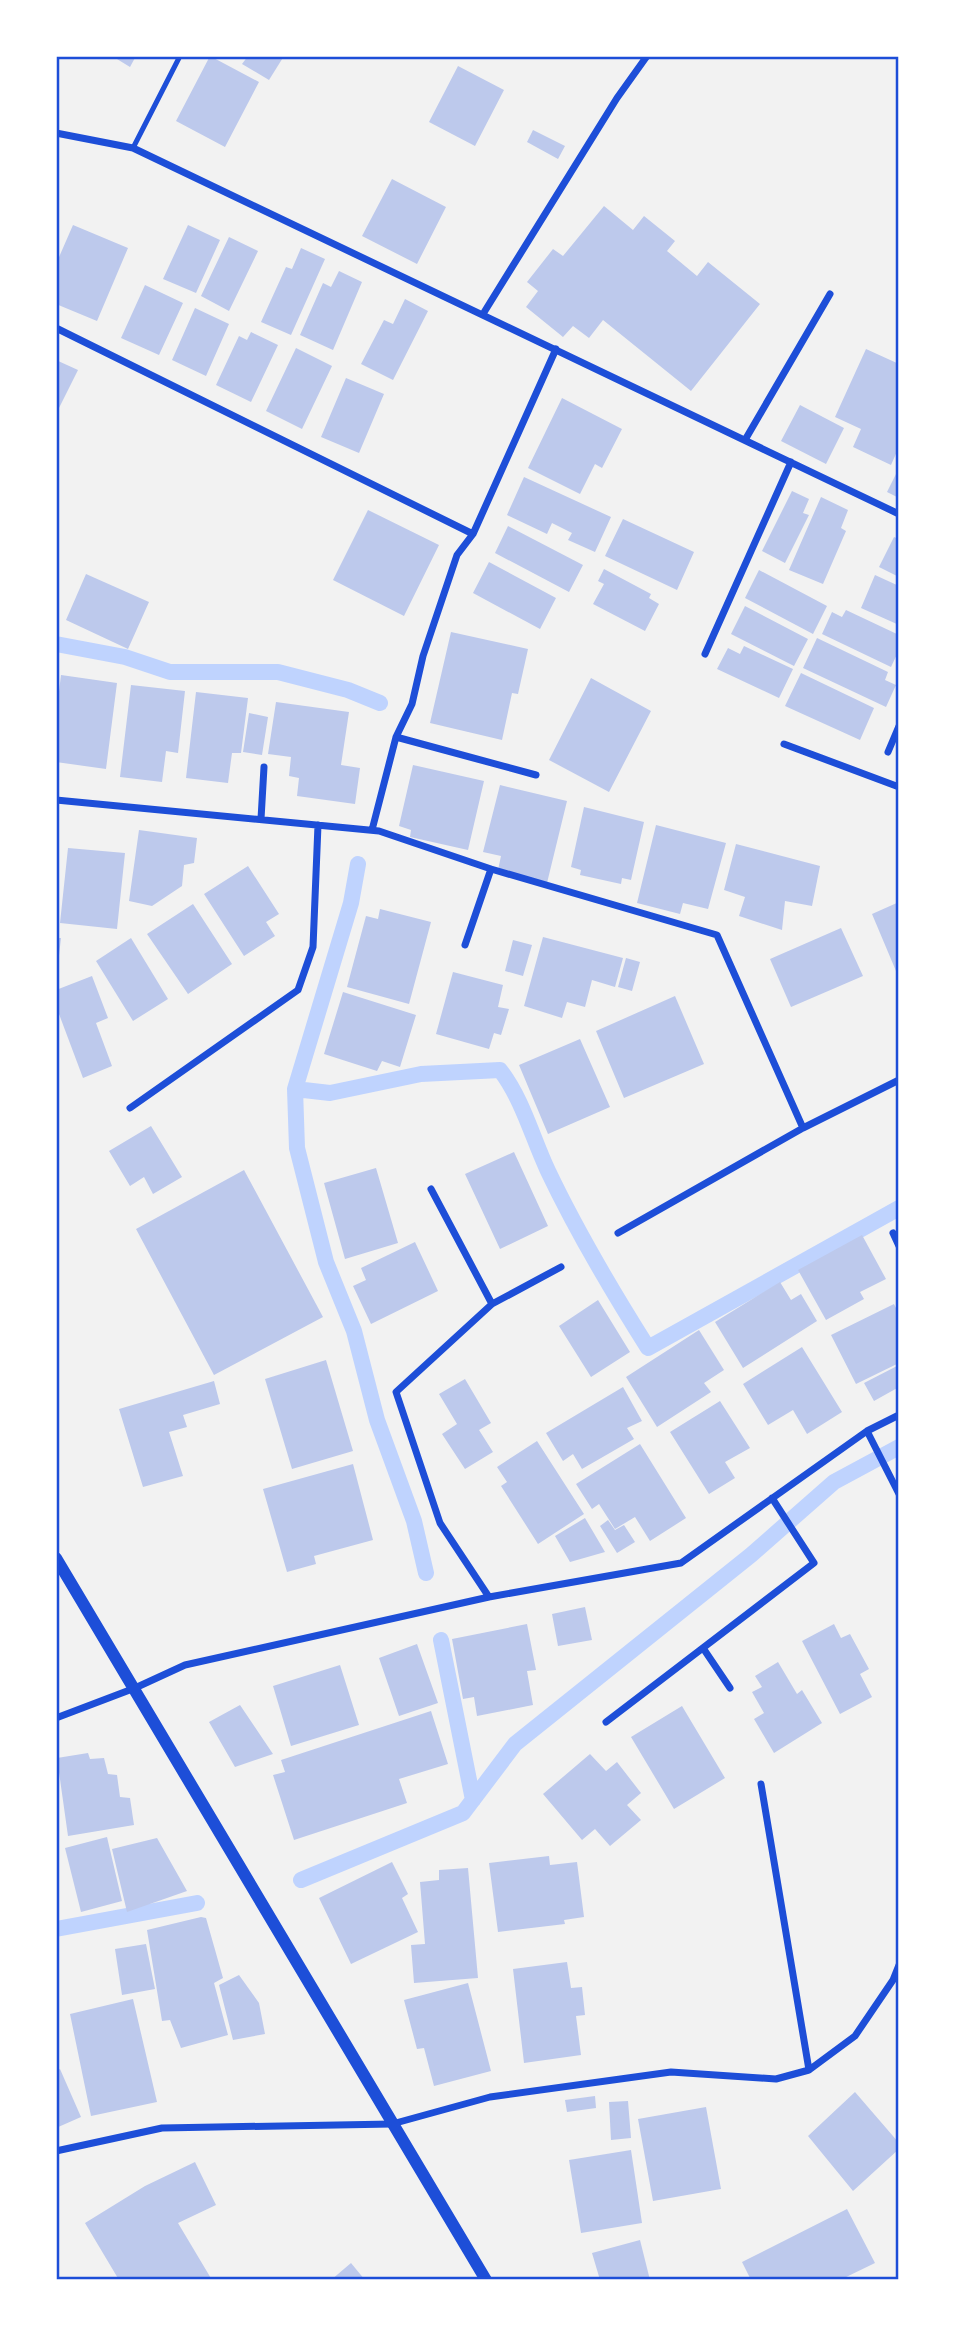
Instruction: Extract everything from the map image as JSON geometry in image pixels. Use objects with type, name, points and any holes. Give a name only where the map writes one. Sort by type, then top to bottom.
[{"type":"street","points":[[483,314],[617,98],[647,56]]},
{"type":"street","points":[[56,134],[133,148],[899,514]]},
{"type":"street","points":[[744,440],[830,294]]},
{"type":"street","points":[[56,328],[472,534]]},
{"type":"street","points":[[372,830],[396,737],[412,704],[423,656],[457,555],[472,534],[556,349]]},
{"type":"street","points":[[705,654],[791,462]]},
{"type":"street","points":[[888,752],[899,726]]},
{"type":"street","points":[[396,737],[536,775]]},
{"type":"street","points":[[784,744],[899,787]]},
{"type":"street","points":[[261,819],[264,766]]},
{"type":"street","points":[[56,800],[372,830],[491,869],[717,935],[803,1128]]},
{"type":"street","points":[[130,1108],[298,990],[313,947],[318,825]]},
{"type":"street","points":[[466,945],[491,869]]},
{"type":"street","points":[[618,1233],[803,1128],[899,1080]]},
{"type":"street","points":[[431,1189],[492,1304]]},
{"type":"street","points":[[893,1233],[899,1246]]},
{"type":"street","points":[[489,1597],[440,1523],[396,1392],[492,1304],[561,1267]]},
{"type":"street","points":[[56,1718],[135,1688],[185,1665],[489,1597],[681,1563],[772,1498],[899,1415]]},
{"type":"street","points":[[868,1433],[897,1491]]},
{"type":"street","points":[[606,1723],[814,1563],[772,1498]]},
{"type":"street","points":[[56,1558],[481,2278]]},
{"type":"street","points":[[703,1648],[730,1688]]},
{"type":"street","points":[[761,1784],[809,2070]]},
{"type":"street","points":[[56,2151],[162,2129],[392,2124],[490,2097],[658,2074],[776,2079],[809,2070],[855,2036],[893,1980],[899,1965]]},
{"type":"lane","points":[[133,148],[180,56]]},
{"type":"building","points":[[112,56],[136,56],[130,67]]},
{"type":"building","points":[[210,56],[259,82],[225,147],[176,121]]},
{"type":"building","points":[[248,56],[284,56],[269,80],[242,64]]},
{"type":"building","points":[[458,66],[504,90],[475,146],[429,122]]},
{"type":"building","points":[[533,130],[565,146],[558,159],[527,142]]},
{"type":"building","points":[[392,179],[446,207],[417,264],[362,236]]},
{"type":"building","points":[[604,206],[633,230],[644,216],[675,241],[667,251],[697,276],[708,262],[760,304],[691,391],[603,320],[589,338],[573,326],[563,337],[526,307],[538,291],[527,282],[553,249],[563,256]]},
{"type":"building","points":[[73,225],[128,248],[97,321],[56,304],[56,264]]},
{"type":"building","points":[[188,225],[220,240],[196,293],[163,279]]},
{"type":"building","points":[[229,237],[258,251],[229,311],[201,296]]},
{"type":"building","points":[[301,248],[325,259],[291,335],[261,322],[286,267],[292,269]]},
{"type":"building","points":[[339,271],[362,282],[333,350],[300,335],[323,283],[331,287]]},
{"type":"building","points":[[145,285],[183,303],[159,355],[121,338]]},
{"type":"building","points":[[405,299],[428,311],[393,380],[361,364],[384,320],[393,324]]},
{"type":"building","points":[[195,308],[229,324],[206,376],[172,360]]},
{"type":"building","points":[[251,332],[278,345],[251,402],[216,385],[239,336],[247,340]]},
{"type":"building","points":[[296,348],[332,366],[302,429],[266,411]]},
{"type":"building","points":[[866,349],[899,364],[899,447],[891,465],[853,447],[861,429],[835,417]]},
{"type":"building","points":[[56,360],[78,370],[56,414]]},
{"type":"building","points":[[346,378],[384,394],[359,453],[321,437]]},
{"type":"building","points":[[562,398],[622,429],[602,468],[595,464],[580,494],[528,468]]},
{"type":"building","points":[[800,405],[844,428],[826,464],[781,441]]},
{"type":"building","points":[[899,468],[899,498],[887,492]]},
{"type":"building","points":[[524,477],[611,517],[595,552],[568,540],[572,533],[552,523],[547,534],[507,515]]},
{"type":"building","points":[[792,491],[809,499],[803,513],[809,515],[785,563],[762,551]]},
{"type":"building","points":[[821,497],[848,510],[841,528],[846,531],[823,584],[789,570]]},
{"type":"building","points":[[368,510],[439,545],[404,616],[333,580]]},
{"type":"building","points":[[623,519],[694,552],[677,590],[605,556]]},
{"type":"building","points":[[508,526],[583,565],[569,592],[495,553]]},
{"type":"building","points":[[894,537],[899,539],[899,577],[879,567]]},
{"type":"building","points":[[489,562],[556,598],[540,629],[473,593]]},
{"type":"building","points":[[604,569],[651,594],[649,598],[659,604],[645,631],[593,604],[604,584],[598,581]]},
{"type":"building","points":[[759,570],[827,606],[813,634],[745,598]]},
{"type":"building","points":[[86,574],[149,602],[128,649],[66,620]]},
{"type":"building","points":[[875,575],[899,586],[899,625],[861,608]]},
{"type":"building","points":[[745,606],[808,639],[794,666],[731,634]]},
{"type":"building","points":[[846,610],[899,635],[899,650],[891,667],[822,634],[832,612],[842,617]]},
{"type":"building","points":[[451,632],[528,649],[518,694],[512,693],[502,740],[430,723]]},
{"type":"building","points":[[817,638],[888,672],[885,680],[896,685],[886,707],[803,668]]},
{"type":"building","points":[[744,646],[793,669],[779,698],[717,669],[728,648],[740,654]]},
{"type":"building","points":[[801,673],[874,708],[860,740],[785,706]]},
{"type":"building","points":[[61,675],[117,683],[106,769],[56,762],[56,716]]},
{"type":"building","points":[[591,678],[651,711],[609,792],[549,760]]},
{"type":"building","points":[[131,685],[185,691],[178,753],[166,751],[162,782],[120,777]]},
{"type":"building","points":[[196,692],[248,698],[241,753],[232,753],[228,783],[186,778]]},
{"type":"building","points":[[276,702],[349,712],[341,765],[360,768],[355,804],[297,796],[299,778],[289,776],[291,757],[268,754]]},
{"type":"building","points":[[249,713],[268,717],[262,755],[243,752]]},
{"type":"building","points":[[413,765],[484,781],[468,850],[410,837],[411,830],[399,826]]},
{"type":"building","points":[[500,785],[567,801],[547,883],[498,870],[501,856],[483,852]]},
{"type":"building","points":[[584,807],[644,822],[631,880],[622,878],[621,884],[580,875],[581,870],[571,867]]},
{"type":"building","points":[[656,825],[726,843],[708,909],[683,903],[680,914],[637,903]]},
{"type":"building","points":[[139,830],[197,838],[194,863],[184,865],[182,886],[152,906],[129,901]]},
{"type":"building","points":[[736,844],[820,866],[812,906],[785,901],[782,930],[739,916],[745,897],[724,890]]},
{"type":"building","points":[[68,848],[125,853],[117,929],[60,923]]},
{"type":"building","points":[[248,866],[279,914],[266,922],[275,936],[244,956],[204,894]]},
{"type":"building","points":[[899,902],[899,970],[896,971],[872,914]]},
{"type":"building","points":[[193,904],[232,964],[188,994],[147,934]]},
{"type":"building","points":[[380,909],[431,922],[409,1004],[347,987],[366,916],[378,919]]},
{"type":"building","points":[[841,928],[863,976],[791,1007],[770,959]]},
{"type":"building","points":[[543,937],[623,958],[615,987],[592,980],[585,1007],[567,1002],[562,1018],[524,1006]]},
{"type":"building","points":[[56,938],[61,938],[58,964],[56,964]]},
{"type":"building","points":[[131,938],[168,999],[133,1021],[96,961]]},
{"type":"building","points":[[513,940],[532,945],[523,976],[505,971]]},
{"type":"building","points":[[626,958],[640,962],[632,991],[618,987]]},
{"type":"building","points":[[453,972],[503,985],[498,1007],[509,1009],[501,1035],[494,1033],[489,1049],[436,1034]]},
{"type":"building","points":[[92,976],[108,1018],[96,1023],[112,1066],[83,1078],[56,1006],[56,990]]},
{"type":"building","points":[[343,992],[416,1015],[400,1067],[382,1061],[377,1071],[324,1054]]},
{"type":"building","points":[[675,996],[704,1064],[624,1098],[596,1031]]},
{"type":"building","points":[[580,1039],[610,1107],[548,1134],[519,1065]]},
{"type":"building","points":[[151,1126],[182,1177],[153,1194],[144,1177],[130,1186],[109,1151]]},
{"type":"building","points":[[514,1152],[548,1226],[500,1249],[465,1174]]},
{"type":"building","points":[[376,1168],[398,1243],[345,1259],[324,1183]]},
{"type":"building","points":[[244,1170],[323,1317],[214,1375],[136,1229]]},
{"type":"building","points":[[862,1235],[886,1279],[860,1292],[864,1299],[826,1320],[798,1270]]},
{"type":"building","points":[[415,1242],[438,1291],[371,1324],[353,1286],[366,1280],[361,1268]]},
{"type":"building","points":[[780,1282],[791,1300],[801,1294],[817,1321],[743,1368],[715,1322]]},
{"type":"building","points":[[598,1300],[630,1352],[591,1377],[559,1326]]},
{"type":"building","points":[[894,1304],[899,1314],[899,1363],[856,1384],[831,1335]]},
{"type":"building","points":[[699,1330],[724,1370],[704,1383],[711,1392],[657,1427],[626,1377]]},
{"type":"building","points":[[802,1347],[842,1412],[807,1434],[793,1410],[768,1425],[743,1384]]},
{"type":"building","points":[[326,1360],[353,1451],[292,1469],[265,1379]]},
{"type":"building","points":[[897,1366],[899,1387],[874,1401],[864,1383]]},
{"type":"building","points":[[465,1379],[491,1423],[479,1430],[493,1452],[465,1469],[442,1434],[457,1424],[439,1394]]},
{"type":"building","points":[[214,1381],[220,1404],[183,1415],[187,1427],[169,1432],[183,1476],[143,1487],[119,1409]]},
{"type":"building","points":[[623,1387],[642,1421],[627,1428],[634,1439],[582,1469],[573,1454],[563,1461],[546,1433]]},
{"type":"building","points":[[720,1401],[750,1448],[725,1462],[735,1478],[709,1494],[670,1432]]},
{"type":"building","points":[[537,1441],[584,1514],[538,1544],[501,1486],[507,1482],[497,1467]]},
{"type":"building","points":[[640,1444],[686,1518],[650,1541],[635,1517],[615,1529],[599,1504],[592,1509],[576,1484]]},
{"type":"building","points":[[353,1464],[373,1540],[314,1556],[316,1564],[287,1572],[263,1489]]},
{"type":"building","points":[[585,1518],[605,1552],[570,1562],[555,1536]]},
{"type":"building","points":[[608,1520],[615,1530],[624,1525],[635,1542],[617,1553],[600,1526]]},
{"type":"building","points":[[585,1607],[592,1640],[558,1646],[552,1614]]},
{"type":"building","points":[[527,1624],[536,1670],[527,1671],[533,1705],[477,1716],[474,1697],[463,1699],[452,1639]]},
{"type":"building","points":[[834,1624],[841,1638],[850,1634],[869,1669],[860,1674],[872,1697],[840,1714],[802,1641]]},
{"type":"building","points":[[417,1644],[438,1703],[399,1716],[379,1658]]},
{"type":"building","points":[[778,1662],[797,1694],[802,1690],[822,1723],[774,1753],[754,1719],[764,1713],[752,1692],[762,1687],[755,1676]]},
{"type":"building","points":[[340,1665],[359,1725],[291,1746],[273,1686]]},
{"type":"building","points":[[240,1705],[273,1754],[235,1767],[209,1722]]},
{"type":"building","points":[[682,1706],[725,1778],[674,1809],[631,1737]]},
{"type":"building","points":[[431,1711],[448,1764],[399,1779],[407,1803],[294,1840],[273,1775],[285,1772],[281,1760]]},
{"type":"building","points":[[88,1753],[90,1759],[104,1758],[108,1774],[117,1775],[120,1797],[130,1798],[134,1825],[68,1836],[57,1758]]},
{"type":"building","points":[[590,1754],[606,1771],[617,1762],[641,1793],[627,1805],[641,1820],[610,1846],[595,1829],[582,1840],[543,1794]]},
{"type":"building","points":[[107,1837],[122,1901],[81,1912],[65,1848]]},
{"type":"building","points":[[157,1838],[187,1891],[127,1912],[112,1849]]},
{"type":"building","points":[[549,1856],[550,1865],[577,1862],[584,1917],[564,1920],[565,1924],[498,1932],[489,1863]]},
{"type":"building","points":[[392,1862],[408,1894],[402,1898],[418,1932],[351,1964],[319,1898]]},
{"type":"building","points":[[468,1868],[478,1978],[414,1983],[411,1945],[425,1944],[420,1882],[439,1880],[439,1870]]},
{"type":"building","points":[[206,1918],[223,1978],[214,1983],[228,2035],[181,2048],[170,2020],[162,2021],[147,1930]]},
{"type":"building","points":[[146,1944],[155,1989],[122,1995],[115,1949]]},
{"type":"building","points":[[567,1962],[571,1988],[582,1987],[585,2015],[576,2016],[581,2055],[524,2063],[513,1969]]},
{"type":"building","points":[[239,1975],[259,2003],[265,2034],[233,2040],[219,1985]]},
{"type":"building","points":[[468,1983],[491,2071],[434,2086],[424,2048],[417,2049],[404,2000]]},
{"type":"building","points":[[133,1999],[157,2102],[91,2116],[70,2014]]},
{"type":"building","points":[[60,2069],[81,2117],[56,2128],[56,2071]]},
{"type":"building","points":[[855,2092],[899,2143],[899,2149],[853,2191],[808,2136]]},
{"type":"building","points":[[595,2096],[596,2108],[567,2112],[565,2100]]},
{"type":"building","points":[[628,2101],[631,2138],[611,2140],[609,2102]]},
{"type":"building","points":[[706,2107],[721,2189],[653,2201],[638,2119]]},
{"type":"building","points":[[631,2150],[642,2223],[581,2233],[569,2160]]},
{"type":"building","points":[[195,2162],[216,2205],[178,2223],[212,2280],[119,2280],[85,2223],[145,2186]]},
{"type":"building","points":[[847,2209],[875,2263],[840,2280],[751,2280],[742,2262]]},
{"type":"building","points":[[640,2240],[650,2280],[600,2280],[592,2253]]},
{"type":"building","points":[[351,2263],[365,2280],[331,2280]]},
{"type":"waterway","points":[[56,644],[125,657],[170,672],[278,672],[348,690],[380,703]]},
{"type":"waterway","points":[[358,864],[351,903],[295,1089],[297,1148],[326,1262],[354,1331],[377,1420],[414,1521],[426,1573]]},
{"type":"waterway","points":[[295,1089],[330,1093],[421,1074],[500,1070],[521,1106],[548,1171],[571,1216],[648,1348],[899,1208]]},
{"type":"waterway","points":[[301,1880],[463,1813],[515,1744],[751,1555],[834,1482],[899,1447]]},
{"type":"waterway","points":[[441,1640],[473,1800]]},
{"type":"waterway","points":[[56,1929],[197,1903]]}]
